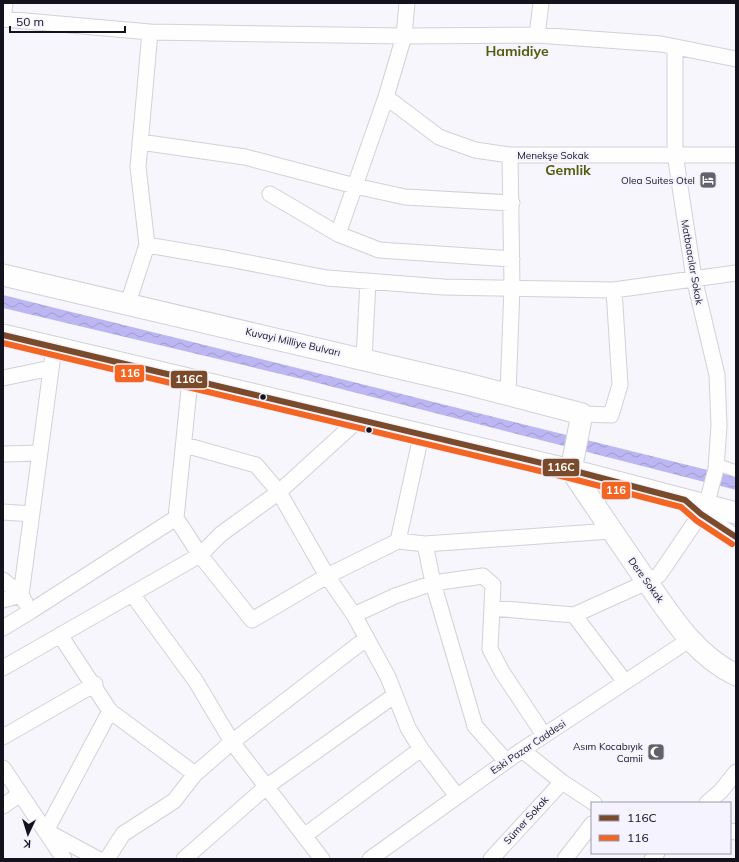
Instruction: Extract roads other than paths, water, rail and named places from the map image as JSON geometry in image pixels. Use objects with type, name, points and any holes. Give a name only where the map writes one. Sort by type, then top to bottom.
[{"type":"main road","name":"Kuvayi Milliye Bulvarı","points":[[3,275],[128,303],[508,394],[580,422]]},
{"type":"main road","points":[[3,335],[421,436],[573,462],[685,500],[710,490],[736,513]]},
{"type":"main road","points":[[573,462],[580,422]]},
{"type":"main road","name":"Dere Sokak","points":[[573,462],[611,531],[689,640],[707,657],[736,675]]},
{"type":"street","points":[[5,3],[3,19],[150,32],[404,36],[537,35],[661,44],[736,59]]},
{"type":"street","points":[[338,234],[386,96],[404,36],[407,3]]},
{"type":"street","points":[[537,35],[541,3]]},
{"type":"street","points":[[128,303],[147,245],[138,167],[150,32]]},
{"type":"street","name":"Matbaacılar Sokak","points":[[675,47],[675,154],[694,278],[717,375],[719,425],[710,490]]},
{"type":"street","name":"Menekşe Sokak","points":[[386,96],[439,138],[475,150],[510,155],[736,154]]},
{"type":"street","points":[[140,142],[245,157],[355,186],[405,197],[512,203]]},
{"type":"street","points":[[508,394],[512,287],[512,203],[510,155]]},
{"type":"street","points":[[270,194],[338,234],[379,250],[512,259]]},
{"type":"street","points":[[147,245],[327,278],[443,287],[512,287],[614,290],[736,273]]},
{"type":"street","points":[[364,359],[368,281]]},
{"type":"street","points":[[580,422],[612,416],[620,385],[614,290]]},
{"type":"street","points":[[21,595],[54,347]]},
{"type":"street","points":[[3,378],[51,368]]},
{"type":"street","points":[[190,380],[185,445],[176,518],[200,555],[252,620],[327,576],[398,541],[425,544],[611,531]]},
{"type":"street","points":[[3,668],[200,555],[221,534],[279,492],[358,420]]},
{"type":"street","points":[[398,541],[421,436]]},
{"type":"street","points":[[185,445],[256,465],[279,492],[327,576],[354,615],[367,638],[388,677],[408,728],[421,749],[457,796]]},
{"type":"street","points":[[3,454],[40,453]]},
{"type":"street","points":[[492,608],[574,615],[647,582],[659,575],[710,490],[736,471]]},
{"type":"street","points":[[710,490],[736,537]]},
{"type":"street","points":[[3,512],[32,514]]},
{"type":"street","points":[[3,628],[176,518]]},
{"type":"street","points":[[425,544],[433,584],[475,726],[506,761]]},
{"type":"street","points":[[354,615],[396,596],[433,584],[483,576],[493,585],[490,649],[502,672],[544,735]]},
{"type":"street","points":[[3,580],[21,595],[31,611]]},
{"type":"street","points":[[132,594],[195,680],[232,742],[322,859]]},
{"type":"street","points":[[3,600],[21,595]]},
{"type":"street","points":[[574,615],[625,682]]},
{"type":"street","points":[[60,635],[95,684],[110,711],[195,774]]},
{"type":"street","points":[[108,859],[123,834],[174,801],[195,774],[232,742],[367,638]]},
{"type":"street","name":"Eski Pazar Caddesi","points":[[370,859],[522,750],[689,640]]},
{"type":"street","points":[[3,737],[95,684]]},
{"type":"street","points":[[184,859],[266,787],[395,695]]},
{"type":"street","points":[[46,831],[110,711]]},
{"type":"street","points":[[304,836],[421,749]]},
{"type":"street","points":[[522,750],[562,782],[592,802]]},
{"type":"street","points":[[3,768],[64,859]]},
{"type":"street","points":[[708,802],[721,791],[736,772]]},
{"type":"street","name":"Sümer Sokak","points":[[491,859],[562,782]]},
{"type":"street","points":[[3,806],[20,794]]},
{"type":"street","points":[[565,859],[591,825]]},
{"type":"street","points":[[46,831],[98,859]]},
{"type":"water","points":[[3,295],[736,477],[736,490],[306,380],[3,308]]},
{"type":"place","name":"Olea Suites Otel","points":[[708,180]]},
{"type":"place","name":"Asım Kocabıyık Camii","points":[[656,752]]},
{"type":"district","name":"Hamidiye","points":[[517,51]]},
{"type":"district","name":"Gemlik","points":[[568,170]]}]
